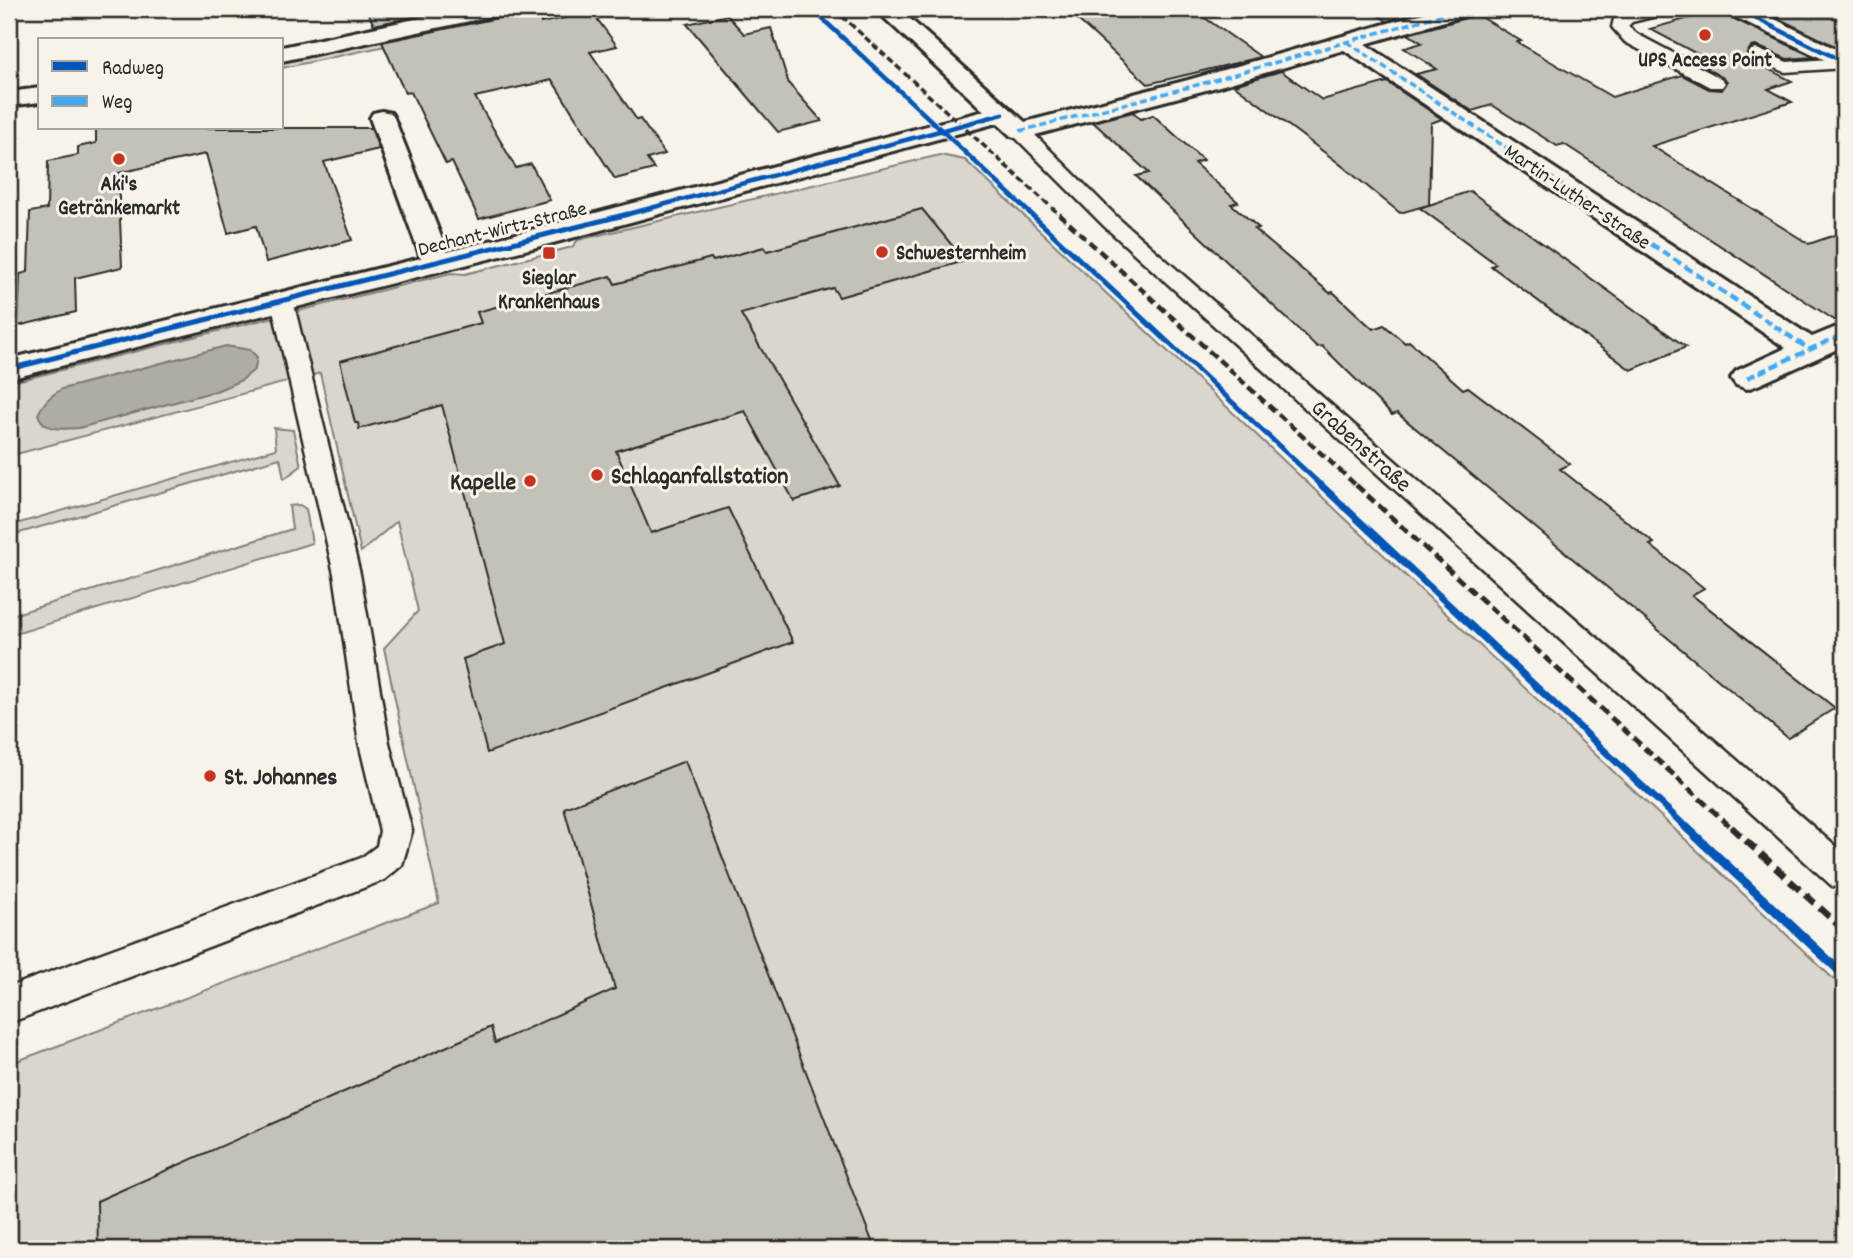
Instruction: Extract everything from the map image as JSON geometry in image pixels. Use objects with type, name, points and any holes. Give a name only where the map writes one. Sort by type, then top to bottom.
[{"type":"street","points":[[284,54],[493,9]]},
{"type":"street","name":"Grabenstraße","points":[[886,9],[1011,122]]},
{"type":"street","points":[[1011,122],[1347,42],[1461,9]]},
{"type":"street","points":[[1737,9],[1844,62]]},
{"type":"street","name":"Martin-Luther-Straße","points":[[1347,42],[1810,349]]},
{"type":"street","points":[[11,102],[38,95]]},
{"type":"street","points":[[382,118],[437,262]]},
{"type":"street","name":"Dechant-Wirtz-Straße","points":[[9,369],[1011,122]]},
{"type":"street","points":[[1746,378],[1844,334]]},
{"type":"lane","points":[[1672,10],[1626,19],[1620,22],[1620,27],[1631,38],[1716,83]]},
{"type":"lane","points":[[1757,54],[1785,68],[1844,62]]},
{"type":"lane","name":"Grabenstraße","points":[[1011,122],[1111,222],[1844,875]]},
{"type":"lane","points":[[9,1005],[372,869],[391,854],[396,831],[374,743],[347,574],[282,301]]},
{"type":"shaded area","points":[[524,9],[559,9],[284,68],[284,60]]},
{"type":"shaded area","points":[[940,155],[965,160],[1844,989],[1844,1249],[9,1249],[9,1064],[439,903],[384,648],[418,611],[397,521],[361,552],[320,373],[9,456],[9,383],[451,273],[465,274],[572,247],[578,240]]},
{"type":"shaded area","points":[[226,346],[250,350],[257,357],[255,369],[242,380],[216,391],[79,428],[49,427],[38,414],[48,400],[62,389]]},
{"type":"shaded area","points":[[274,428],[293,430],[301,466],[284,479],[280,458],[9,536],[9,526],[276,449]]},
{"type":"shaded area","points":[[300,505],[306,509],[312,543],[9,636],[9,616],[292,529],[289,506]]},
{"type":"building","points":[[366,9],[451,9],[374,25]]},
{"type":"building","points":[[507,9],[539,9],[541,23],[592,12],[617,46],[590,52],[637,120],[640,119],[665,154],[647,159],[654,169],[615,179],[552,80],[475,97],[516,168],[531,164],[550,200],[479,219],[452,162],[446,164],[411,92],[405,93],[382,42],[502,17]]},
{"type":"building","points":[[1066,9],[1192,9],[1261,57],[1148,84]]},
{"type":"building","points":[[1368,9],[1429,9],[1387,21]]},
{"type":"building","points":[[1721,9],[1728,16],[1814,57],[1787,59],[1757,46],[1751,47],[1747,53],[1750,60],[1792,81],[1768,89],[1792,102],[1652,146],[1809,244],[1844,232],[1844,322],[1839,323],[1564,144],[1557,146],[1492,105],[1472,111],[1416,74],[1437,69],[1404,48],[1422,43],[1408,34],[1470,17],[1473,12],[1521,41],[1517,42],[1612,97],[1682,75],[1709,89],[1722,90],[1727,81],[1706,68],[1716,64],[1650,29]]},
{"type":"building","points":[[1759,9],[1844,9],[1844,49],[1843,50]]},
{"type":"building","points":[[727,15],[744,34],[771,28],[789,84],[822,121],[778,132],[687,24]]},
{"type":"building","points":[[1281,71],[1322,100],[1387,82],[1442,119],[1431,123],[1429,205],[1470,191],[1686,347],[1631,370],[1491,266],[1496,264],[1420,208],[1428,205],[1400,213],[1234,85]]},
{"type":"building","points":[[1133,112],[1141,119],[1153,115],[1203,160],[1194,163],[1238,202],[1231,204],[1259,228],[1254,229],[1330,293],[1333,292],[1373,329],[1384,325],[1405,343],[1409,341],[1463,389],[1468,387],[1570,464],[1560,469],[1654,543],[1650,545],[1704,588],[1692,595],[1835,708],[1788,738],[1397,413],[1392,415],[1322,346],[1317,347],[1136,176],[1149,173],[1093,122]]},
{"type":"building","points":[[371,128],[379,149],[324,162],[352,240],[266,262],[256,226],[228,233],[206,154],[118,173],[122,267],[75,278],[76,312],[18,326],[20,274],[28,272],[30,212],[47,209],[48,161],[78,155],[78,147],[96,143],[96,130]]},
{"type":"building","points":[[922,209],[965,261],[839,297],[833,288],[741,314],[840,486],[794,501],[745,411],[616,451],[651,533],[728,508],[793,642],[487,753],[463,659],[505,644],[442,405],[359,429],[358,423],[355,423],[340,361],[481,323],[477,312],[611,276],[615,284],[711,258],[713,261],[764,247],[767,251]]},
{"type":"building","points":[[685,761],[875,1249],[98,1249],[97,1201],[491,1027],[495,1043],[615,989],[564,808]]},
{"type":"railway","points":[[834,9],[1061,216]]},
{"type":"railway","points":[[1059,214],[1358,487]]},
{"type":"railway","points":[[1356,485],[1733,829]]},
{"type":"railway","points":[[1731,827],[1844,930]]},
{"type":"marked path","points":[[1020,131],[1197,85],[1461,9]]},
{"type":"marked path","points":[[1347,42],[1809,349]]},
{"type":"marked path","points":[[1747,378],[1844,334]]},
{"type":"cycle path","points":[[812,9],[1844,975]]},
{"type":"cycle path","points":[[1737,9],[1844,62]]},
{"type":"cycle path","points":[[9,369],[543,237],[1003,114]]},
{"type":"place","name":"UPS Access Point","points":[[1705,35]]},
{"type":"place","name":"Aki's Getränkemarkt","points":[[119,159]]},
{"type":"place","name":"Schwesternheim","points":[[882,252]]},
{"type":"place","name":"Sieglar Krankenhaus","points":[[549,253]]},
{"type":"place","name":"Schlaganfallstation","points":[[597,475]]},
{"type":"place","name":"Kapelle","points":[[530,481]]},
{"type":"place","name":"St. Johannes","points":[[210,776]]}]
